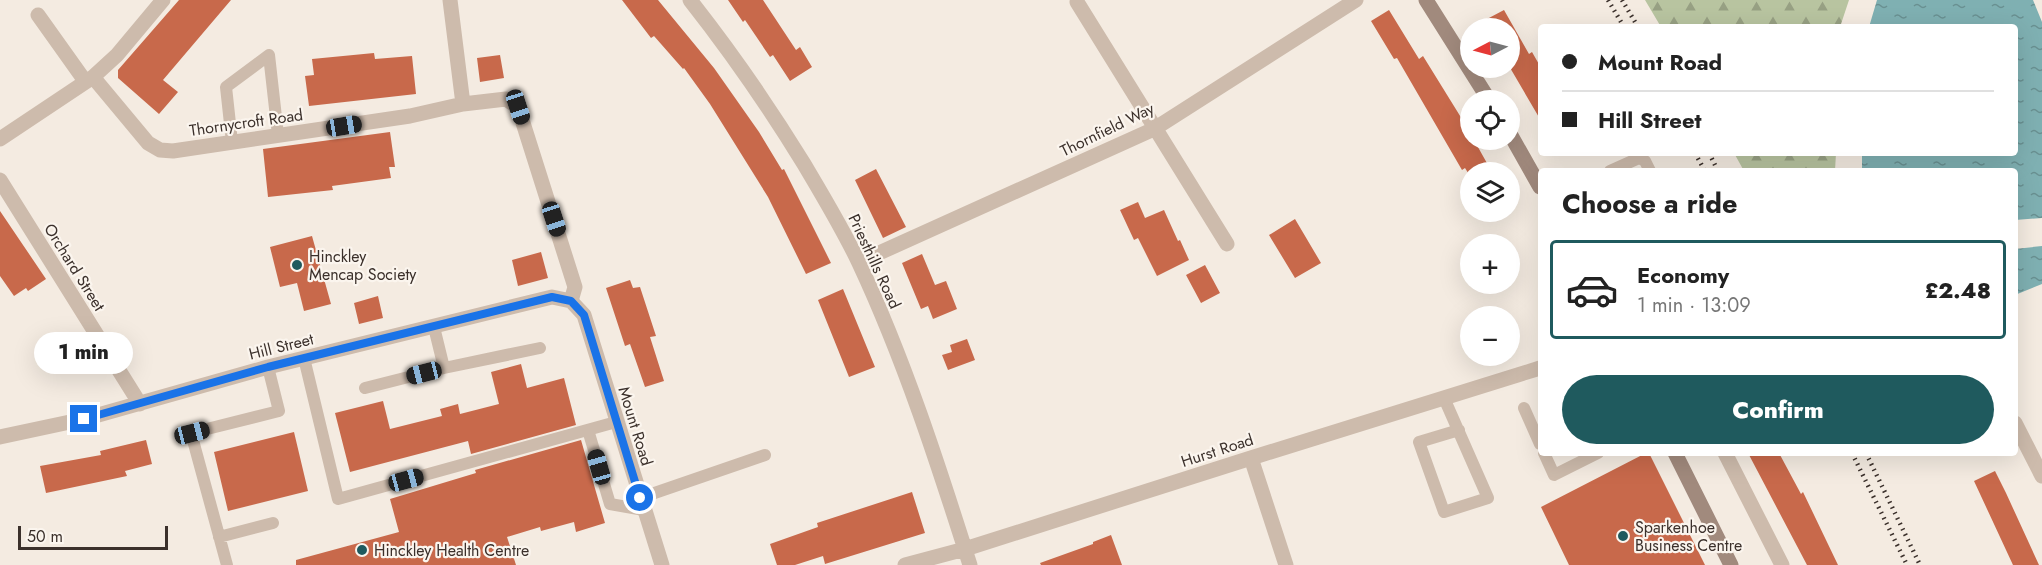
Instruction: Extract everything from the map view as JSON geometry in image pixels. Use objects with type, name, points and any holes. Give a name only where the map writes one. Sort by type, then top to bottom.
[{"type":"main road","points":[[1426,0],[1484,90]]},
{"type":"main road","points":[[1519,150],[1538,183]]},
{"type":"main road","points":[[1676,456],[1731,565]]},
{"type":"street","points":[[0,139],[89,79],[117,55],[163,0]]},
{"type":"street","points":[[450,0],[463,104]]},
{"type":"street","name":"Priesthills Road","points":[[690,0],[718,35],[777,121],[823,195],[859,262],[913,396],[970,565]]},
{"type":"street","name":"Thornfield Way","points":[[859,262],[1154,129],[1356,0]]},
{"type":"street","points":[[1077,2],[1227,244]]},
{"type":"street","points":[[38,15],[89,79]]},
{"type":"street","name":"Thornycroft Road","points":[[89,79],[148,143],[160,150],[173,151],[410,116],[463,104],[506,99],[518,107],[575,287],[571,301]]},
{"type":"street","name":"Orchard Street","points":[[0,180],[140,404]]},
{"type":"street","name":"Hill Street","points":[[0,437],[74,422],[268,367],[552,297],[571,301]]},
{"type":"street","name":"Mount Road","points":[[571,301],[584,315],[662,565]]},
{"type":"street","name":"Hurst Road","points":[[905,565],[965,549],[1538,369]]},
{"type":"street","points":[[2018,429],[2042,476]]},
{"type":"street","points":[[1727,456],[1782,565]]},
{"type":"street","points":[[1251,458],[1286,565]]},
{"type":"lane","points":[[232,142],[226,87],[269,55],[278,135]]},
{"type":"lane","points":[[1617,168],[1639,158],[1645,161],[1648,168]]},
{"type":"lane","points":[[434,327],[444,368]]},
{"type":"lane","points":[[366,388],[444,368],[540,348]]},
{"type":"lane","points":[[304,358],[338,499],[616,422]]},
{"type":"lane","points":[[226,565],[192,433],[279,411],[268,367]]},
{"type":"lane","points":[[1444,398],[1459,430],[1488,498],[1444,512],[1419,442],[1459,430]]},
{"type":"lane","points":[[1524,408],[1538,440]]},
{"type":"lane","points":[[588,430],[610,504],[642,504],[765,456]]},
{"type":"lane","points":[[1545,456],[1554,475],[1592,456]]},
{"type":"lane","points":[[219,537],[273,523]]},
{"type":"green space","points":[[1645,0],[1849,0],[1841,24],[1659,24]]},
{"type":"green space","points":[[1736,156],[1836,156],[1835,168],[1742,168]]},
{"type":"water","points":[[1877,0],[2033,0],[2042,22],[2042,218],[2018,220],[2018,168],[1862,168],[1862,156],[2018,156],[2018,24],[1870,24]]},
{"type":"water","points":[[2042,246],[2042,284],[2018,294],[2018,249]]},
{"type":"building","points":[[179,0],[231,0],[163,80],[178,92],[159,114],[118,78],[118,70]]},
{"type":"building","points":[[622,0],[658,0],[714,68],[759,132],[782,170],[784,169],[831,263],[806,274],[768,197],[710,104],[684,68],[654,36],[651,38]]},
{"type":"building","points":[[728,0],[763,0],[796,50],[800,47],[812,67],[790,81],[773,55],[770,57],[745,20],[743,22]]},
{"type":"building","points":[[1389,10],[1419,59],[1423,56],[1460,116],[1460,150],[1480,150],[1486,162],[1460,162],[1460,167],[1397,58],[1394,59],[1371,21]]},
{"type":"building","points":[[1504,10],[1509,18],[1489,18]]},
{"type":"building","points":[[1520,38],[1529,54],[1532,52],[1538,62],[1538,116],[1516,78],[1520,78]]},
{"type":"building","points":[[374,53],[375,59],[412,56],[416,94],[309,106],[305,76],[314,75],[312,59]]},
{"type":"building","points":[[500,55],[504,78],[480,82],[477,58]]},
{"type":"building","points":[[390,132],[395,167],[389,167],[391,178],[332,186],[333,190],[268,197],[263,149]]},
{"type":"building","points":[[876,169],[906,227],[883,238],[855,180]]},
{"type":"building","points":[[1138,202],[1145,218],[1164,210],[1189,260],[1157,276],[1138,238],[1134,240],[1120,210]]},
{"type":"building","points":[[0,211],[46,279],[28,291],[26,288],[14,296],[0,276]]},
{"type":"building","points":[[1295,219],[1321,263],[1295,278],[1269,235]]},
{"type":"building","name":"Hinckley Mencap Society","points":[[312,236],[331,304],[304,311],[297,283],[280,287],[270,247]]},
{"type":"building","points":[[541,252],[548,278],[518,286],[512,260]]},
{"type":"building","points":[[922,254],[935,285],[946,281],[957,309],[933,319],[928,306],[921,309],[902,263]]},
{"type":"building","points":[[1205,265],[1220,293],[1201,303],[1186,275]]},
{"type":"building","points":[[630,280],[633,288],[640,287],[656,336],[650,337],[664,381],[645,387],[630,344],[625,346],[606,288]]},
{"type":"building","points":[[843,289],[875,367],[849,377],[818,300]]},
{"type":"building","points":[[378,296],[383,318],[359,324],[354,303]]},
{"type":"building","points":[[967,339],[975,360],[948,370],[942,355],[952,352],[950,345]]},
{"type":"building","points":[[521,364],[527,388],[564,378],[576,425],[471,454],[468,441],[350,472],[335,413],[383,401],[390,429],[442,416],[440,409],[458,404],[460,414],[499,404],[491,372]]},
{"type":"building","points":[[294,432],[308,491],[228,511],[214,452]]},
{"type":"building","points":[[146,440],[152,464],[125,471],[127,476],[46,493],[40,466],[101,455],[100,451]]},
{"type":"building","points":[[581,440],[605,523],[576,532],[574,522],[541,531],[540,527],[507,537],[516,565],[296,565],[296,560],[399,532],[390,499],[476,473],[475,470]]},
{"type":"building","name":"Sparkenhoe Business Centre","points":[[1640,456],[1650,456],[1705,565],[1569,565],[1541,507]]},
{"type":"building","points":[[1750,456],[1781,456],[1801,494],[1803,492],[1838,565],[1807,565]]},
{"type":"building","points":[[1995,471],[2039,565],[2013,565],[1974,481]]},
{"type":"building","points":[[912,492],[925,533],[825,564],[823,556],[795,565],[777,565],[770,544],[818,527],[817,523]]},
{"type":"building","points":[[1111,535],[1122,565],[1041,565],[1040,563],[1093,544]]},
{"type":"railway","points":[[1608,0],[1622,24]]},
{"type":"railway","points":[[1622,0],[1636,24]]},
{"type":"railway","points":[[1697,156],[1703,168]]},
{"type":"railway","points":[[1710,156],[1716,168]]},
{"type":"railway","points":[[1853,456],[1907,565]]},
{"type":"railway","points":[[1867,456],[1920,565]]},
{"type":"place","name":"Hinckley Mencap Society","points":[[297,265]]},
{"type":"place","name":"Sparkenhoe Business Centre","points":[[1623,536]]},
{"type":"place","name":"Hinckley Health Centre","points":[[362,550]]},
{"type":"route","points":[[84,419],[268,367],[552,297],[571,301],[584,315],[640,498]]}]
